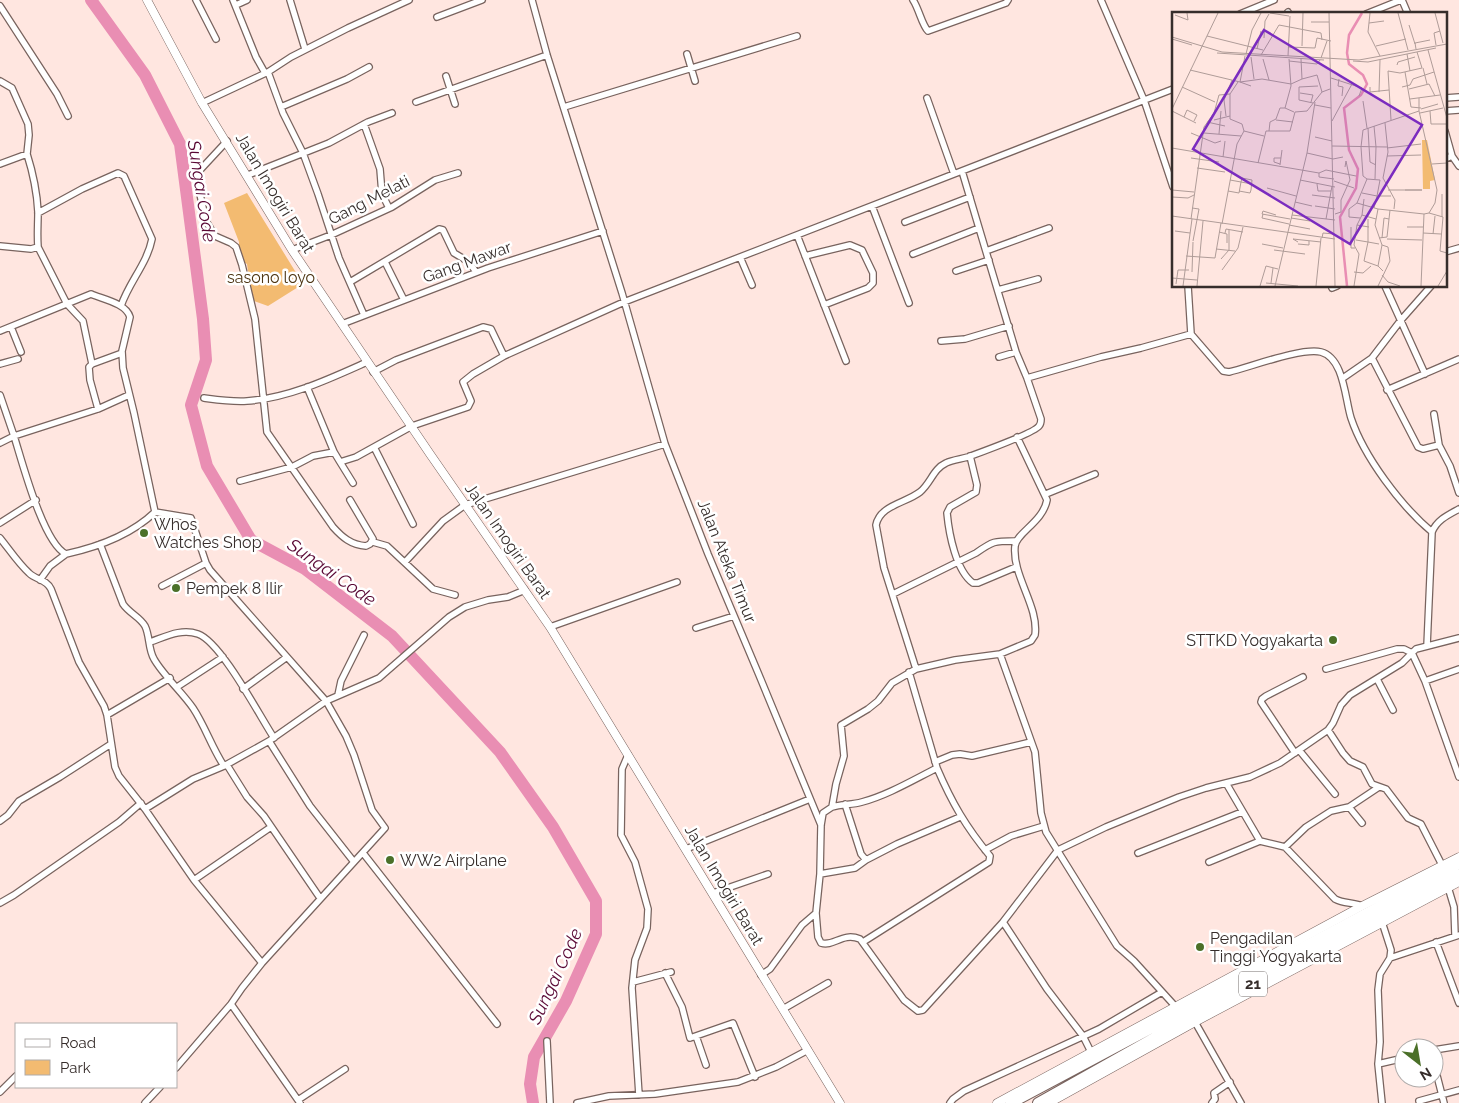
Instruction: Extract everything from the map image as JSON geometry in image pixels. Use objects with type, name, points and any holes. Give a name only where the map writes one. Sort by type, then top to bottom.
[{"type":"highway","name":"21","points":[[1038,1103],[1054,1100],[1220,997],[1459,864]]},
{"type":"highway","name":"21","points":[[1012,1103],[1459,875]]},
{"type":"highway","points":[[1043,1086],[1054,1100]]},
{"type":"main road","name":"Jalan Imogiri Barat","points":[[150,1],[202,102],[292,250],[550,627],[840,1103]]},
{"type":"main road","points":[[1054,1100],[1195,1022],[1220,997],[1362,906],[1459,857]]},
{"type":"main road","points":[[997,1103],[1175,1006],[1220,997],[1382,922],[1459,882]]},
{"type":"street","points":[[196,0],[216,39]]},
{"type":"street","points":[[247,0],[235,2],[256,57],[266,72],[303,153],[331,235],[364,315]]},
{"type":"street","points":[[290,0],[305,50]]},
{"type":"street","points":[[202,102],[410,0]]},
{"type":"street","points":[[437,17],[482,0]]},
{"type":"street","name":"Jalan Ateka Timur","points":[[532,0],[665,444],[821,825]]},
{"type":"street","points":[[916,1],[928,31],[984,12],[1008,0]]},
{"type":"street","points":[[1101,0],[1144,100],[1172,184]]},
{"type":"street","points":[[1245,12],[1274,0]]},
{"type":"street","points":[[1371,12],[1401,0],[1407,12]]},
{"type":"street","points":[[0,6],[57,94],[68,116]]},
{"type":"street","points":[[564,107],[797,36]]},
{"type":"street","points":[[687,54],[695,81]]},
{"type":"street","points":[[416,102],[547,55]]},
{"type":"street","points":[[281,107],[330,87],[369,67]]},
{"type":"street","points":[[446,76],[455,104]]},
{"type":"street","points":[[0,81],[12,88],[28,124],[27,154],[36,190],[38,213],[36,234],[38,247],[66,304],[83,321],[92,364]]},
{"type":"street","points":[[340,462],[356,457],[412,426],[468,407],[471,401],[464,382],[473,374],[504,356],[624,302],[1172,89]]},
{"type":"street","points":[[1446,98],[1459,97]]},
{"type":"street","points":[[926,98],[954,174]]},
{"type":"street","points":[[1446,111],[1459,110]]},
{"type":"street","points":[[248,175],[346,135],[364,124],[392,113]]},
{"type":"street","points":[[364,124],[380,169],[382,194],[389,208]]},
{"type":"street","points":[[1446,135],[1452,156],[1459,166]]},
{"type":"street","points":[[227,141],[201,169],[197,181],[206,221],[211,231],[215,236],[232,243],[236,247],[240,259],[255,319],[267,432],[343,538],[362,546],[373,542],[387,546],[433,589],[455,595]]},
{"type":"street","points":[[0,164],[27,154]]},
{"type":"street","points":[[1446,158],[1452,156]]},
{"type":"street","points":[[916,670],[884,568],[876,525],[877,520],[884,510],[920,492],[938,468],[946,463],[970,456],[1036,429],[1041,424],[1042,419],[1028,378],[1016,352],[962,171]]},
{"type":"street","points":[[38,213],[104,179],[118,173],[124,176],[152,239],[150,250],[124,296],[121,306]]},
{"type":"street","name":"Gang Melati","points":[[292,250],[331,235],[389,208],[435,180],[458,173]]},
{"type":"street","points":[[905,222],[970,197]]},
{"type":"street","points":[[872,206],[908,303]]},
{"type":"street","points":[[913,254],[979,228]]},
{"type":"street","points":[[986,251],[1049,228]]},
{"type":"street","points":[[350,282],[435,231],[442,229],[454,253],[469,262],[476,272]]},
{"type":"street","name":"Gang Mawar","points":[[342,324],[476,272],[602,231]]},
{"type":"street","points":[[797,234],[846,361]]},
{"type":"street","points":[[805,256],[850,245],[855,246],[862,250],[874,273],[873,282],[868,288],[824,304]]},
{"type":"street","points":[[0,246],[31,249],[38,247]]},
{"type":"street","points":[[1446,252],[1459,248]]},
{"type":"street","points":[[740,257],[752,285]]},
{"type":"street","points":[[956,271],[989,260]]},
{"type":"street","points":[[386,262],[404,300]]},
{"type":"street","points":[[998,290],[1038,279]]},
{"type":"street","points":[[1190,288],[1191,334],[1223,371],[1229,372],[1275,359],[1316,351],[1331,357],[1343,378],[1351,417],[1362,443],[1389,486],[1406,508],[1432,532]]},
{"type":"street","points":[[1386,288],[1425,374]]},
{"type":"street","points":[[1343,378],[1372,358],[1401,320],[1429,288]]},
{"type":"street","points":[[0,331],[91,294],[121,306],[129,312],[130,316],[122,354],[122,368],[134,413],[155,512]]},
{"type":"street","points":[[940,341],[974,337],[1009,326]]},
{"type":"street","points":[[10,327],[21,352]]},
{"type":"street","points":[[374,372],[396,360],[483,327],[490,329],[504,356]]},
{"type":"street","points":[[1028,378],[1191,334]]},
{"type":"street","points":[[999,357],[1016,352]]},
{"type":"street","points":[[98,409],[89,367],[92,364],[122,354]]},
{"type":"street","points":[[1372,358],[1418,447],[1423,449],[1439,445]]},
{"type":"street","points":[[0,364],[18,359]]},
{"type":"street","points":[[1387,390],[1459,359]]},
{"type":"street","points":[[204,398],[230,402],[263,398],[307,388],[367,362]]},
{"type":"street","points":[[307,388],[334,452],[353,483]]},
{"type":"street","points":[[0,395],[46,528],[53,542],[60,551],[66,554]]},
{"type":"street","points":[[0,443],[14,436],[98,409],[129,395]]},
{"type":"street","points":[[1434,414],[1439,445],[1450,466],[1459,493]]},
{"type":"street","points":[[892,594],[976,553],[992,543],[1015,541],[1040,517],[1046,506],[1046,494],[1017,437]]},
{"type":"street","points":[[406,562],[443,521],[465,505],[665,444]]},
{"type":"street","points":[[374,447],[413,524]]},
{"type":"street","points":[[240,481],[292,467],[313,456],[334,452]]},
{"type":"street","points":[[970,456],[977,485],[976,492],[953,505],[947,511],[958,561],[974,583],[1016,567]]},
{"type":"street","points":[[1046,494],[1095,474]]},
{"type":"street","points":[[0,523],[36,500]]},
{"type":"street","points":[[350,500],[367,527],[373,542]]},
{"type":"street","points":[[1427,646],[1432,532],[1440,521],[1459,509]]},
{"type":"street","points":[[40,580],[50,566],[66,554],[100,544],[137,528],[155,512]]},
{"type":"street","points":[[155,512],[191,518],[210,570],[326,701],[346,736],[372,810],[385,828],[262,963],[232,1004],[178,1066]]},
{"type":"street","points":[[0,538],[28,572],[48,584],[51,589],[79,662],[104,706],[115,767],[119,776],[145,809],[194,880],[262,963]]},
{"type":"street","points":[[832,807],[844,756],[840,726],[868,709],[878,701],[892,683],[909,672],[955,660],[1000,654],[1030,641],[1035,636],[1035,621],[1016,567],[1015,541]]},
{"type":"street","points":[[100,544],[123,604],[145,627],[154,659],[201,720],[217,755],[271,827],[320,898]]},
{"type":"street","points":[[162,586],[206,563]]},
{"type":"street","points":[[550,627],[677,582]]},
{"type":"street","points":[[145,809],[193,779],[225,766],[271,740],[326,701],[379,678],[428,634],[465,607],[488,600],[508,597],[525,590]]},
{"type":"street","points":[[696,628],[734,616]]},
{"type":"street","points":[[150,642],[177,632],[197,633],[204,637],[222,656],[310,806],[354,862]]},
{"type":"street","points":[[338,695],[342,681],[364,635]]},
{"type":"street","points":[[1031,742],[972,756],[952,755],[872,798],[854,804],[832,807],[823,813],[816,914],[818,937],[821,943],[828,944],[838,939],[852,936],[860,939],[904,1000],[918,1011],[923,1010],[1003,922],[1058,850],[1106,827],[1179,797],[1250,777],[1280,763],[1328,730],[1344,700],[1350,695],[1402,663],[1416,649],[1459,638]]},
{"type":"street","points":[[1326,669],[1397,649],[1404,648],[1412,653],[1425,681],[1459,777]]},
{"type":"street","points":[[1000,654],[1035,752],[1041,814],[1044,826],[1117,946],[1134,961],[1175,1006]]},
{"type":"street","points":[[177,687],[222,656]]},
{"type":"street","points":[[243,689],[287,657]]},
{"type":"street","points":[[1425,681],[1459,669]]},
{"type":"street","points":[[863,942],[961,879],[985,866],[990,859],[990,856],[960,817],[936,765],[909,672]]},
{"type":"street","points":[[1303,677],[1266,696],[1261,702],[1297,751],[1335,794]]},
{"type":"street","points":[[107,715],[170,678]]},
{"type":"street","points":[[1377,679],[1393,710]]},
{"type":"street","points":[[1328,730],[1350,761],[1363,767],[1374,786],[1386,789],[1408,818],[1421,824],[1442,866]]},
{"type":"street","points":[[0,821],[8,815],[19,800],[60,777],[111,744]]},
{"type":"street","points":[[628,755],[622,768],[620,835],[635,862],[648,909],[647,928],[635,960],[632,982],[632,1016],[639,1094]]},
{"type":"street","points":[[1226,783],[1260,841]]},
{"type":"street","points":[[1285,847],[1306,827],[1331,811],[1349,807],[1379,787]]},
{"type":"street","points":[[686,849],[810,799]]},
{"type":"street","points":[[0,903],[119,822],[140,804]]},
{"type":"street","points":[[845,804],[861,854],[866,860]]},
{"type":"street","points":[[1349,807],[1362,823]]},
{"type":"street","points":[[1138,852],[1242,812]]},
{"type":"street","points":[[820,874],[855,868],[897,844],[960,817]]},
{"type":"street","points":[[985,850],[1011,836],[1044,826]]},
{"type":"street","points":[[194,880],[271,827]]},
{"type":"street","points":[[1209,862],[1260,841],[1285,847],[1335,899],[1343,903],[1355,903],[1362,906]]},
{"type":"street","points":[[363,853],[497,1024]]},
{"type":"street","points":[[713,893],[768,874]]},
{"type":"street","points":[[1390,958],[1457,935],[1454,907],[1448,887]]},
{"type":"street","points":[[761,975],[770,969],[802,925],[816,914]]},
{"type":"street","points":[[1003,922],[1047,989],[1083,1036],[1091,1052]]},
{"type":"street","points":[[1382,922],[1389,943],[1390,958],[1380,974],[1379,981],[1380,1042],[1378,1064],[1382,1103]]},
{"type":"street","points":[[1436,942],[1459,1003]]},
{"type":"street","points":[[632,982],[668,972],[682,1007],[690,1038],[733,1022],[755,1077]]},
{"type":"street","points":[[783,1008],[828,982]]},
{"type":"street","points":[[950,1103],[964,1091],[1099,1029],[1162,992]]},
{"type":"street","points":[[232,1004],[299,1101],[345,1069]]},
{"type":"street","points":[[1195,1022],[1241,1103]]},
{"type":"street","points":[[696,1036],[706,1064]]},
{"type":"street","points":[[547,1041],[550,1103]]},
{"type":"street","points":[[1444,1048],[1459,1046]]},
{"type":"street","points":[[577,1103],[610,1096],[738,1082],[755,1077],[808,1050]]},
{"type":"street","points":[[1378,1064],[1394,1060]]},
{"type":"street","points":[[0,1092],[15,1077]]},
{"type":"street","points":[[1212,1103],[1215,1099],[1214,1093],[1230,1082]]},
{"type":"street","points":[[146,1103],[159,1088]]},
{"type":"street","points":[[1440,1088],[1444,1103]]},
{"type":"street","points":[[1419,1101],[1459,1090]]},
{"type":"green space","name":"sasono loyo","points":[[247,193],[303,284],[268,306],[254,301],[251,295],[247,264],[239,259],[239,242],[224,203]]},
{"type":"waterway","name":"Sungai Code","points":[[91,0],[145,75],[180,144],[203,319],[206,360],[191,405],[207,466],[251,540],[305,569],[392,636],[500,752],[553,827],[596,901],[596,934],[566,1001],[534,1057],[530,1084],[533,1103]]},
{"type":"place","name":"Whos Watches Shop","points":[[144,533]]},
{"type":"place","name":"Pempek 8 Ilir","points":[[176,588]]},
{"type":"place","name":"STTKD Yogyakarta","points":[[1333,640]]},
{"type":"place","name":"WW2 Airplane","points":[[390,860]]},
{"type":"place","name":"Pengadilan Tinggi Yogyakarta","points":[[1200,947]]}]
